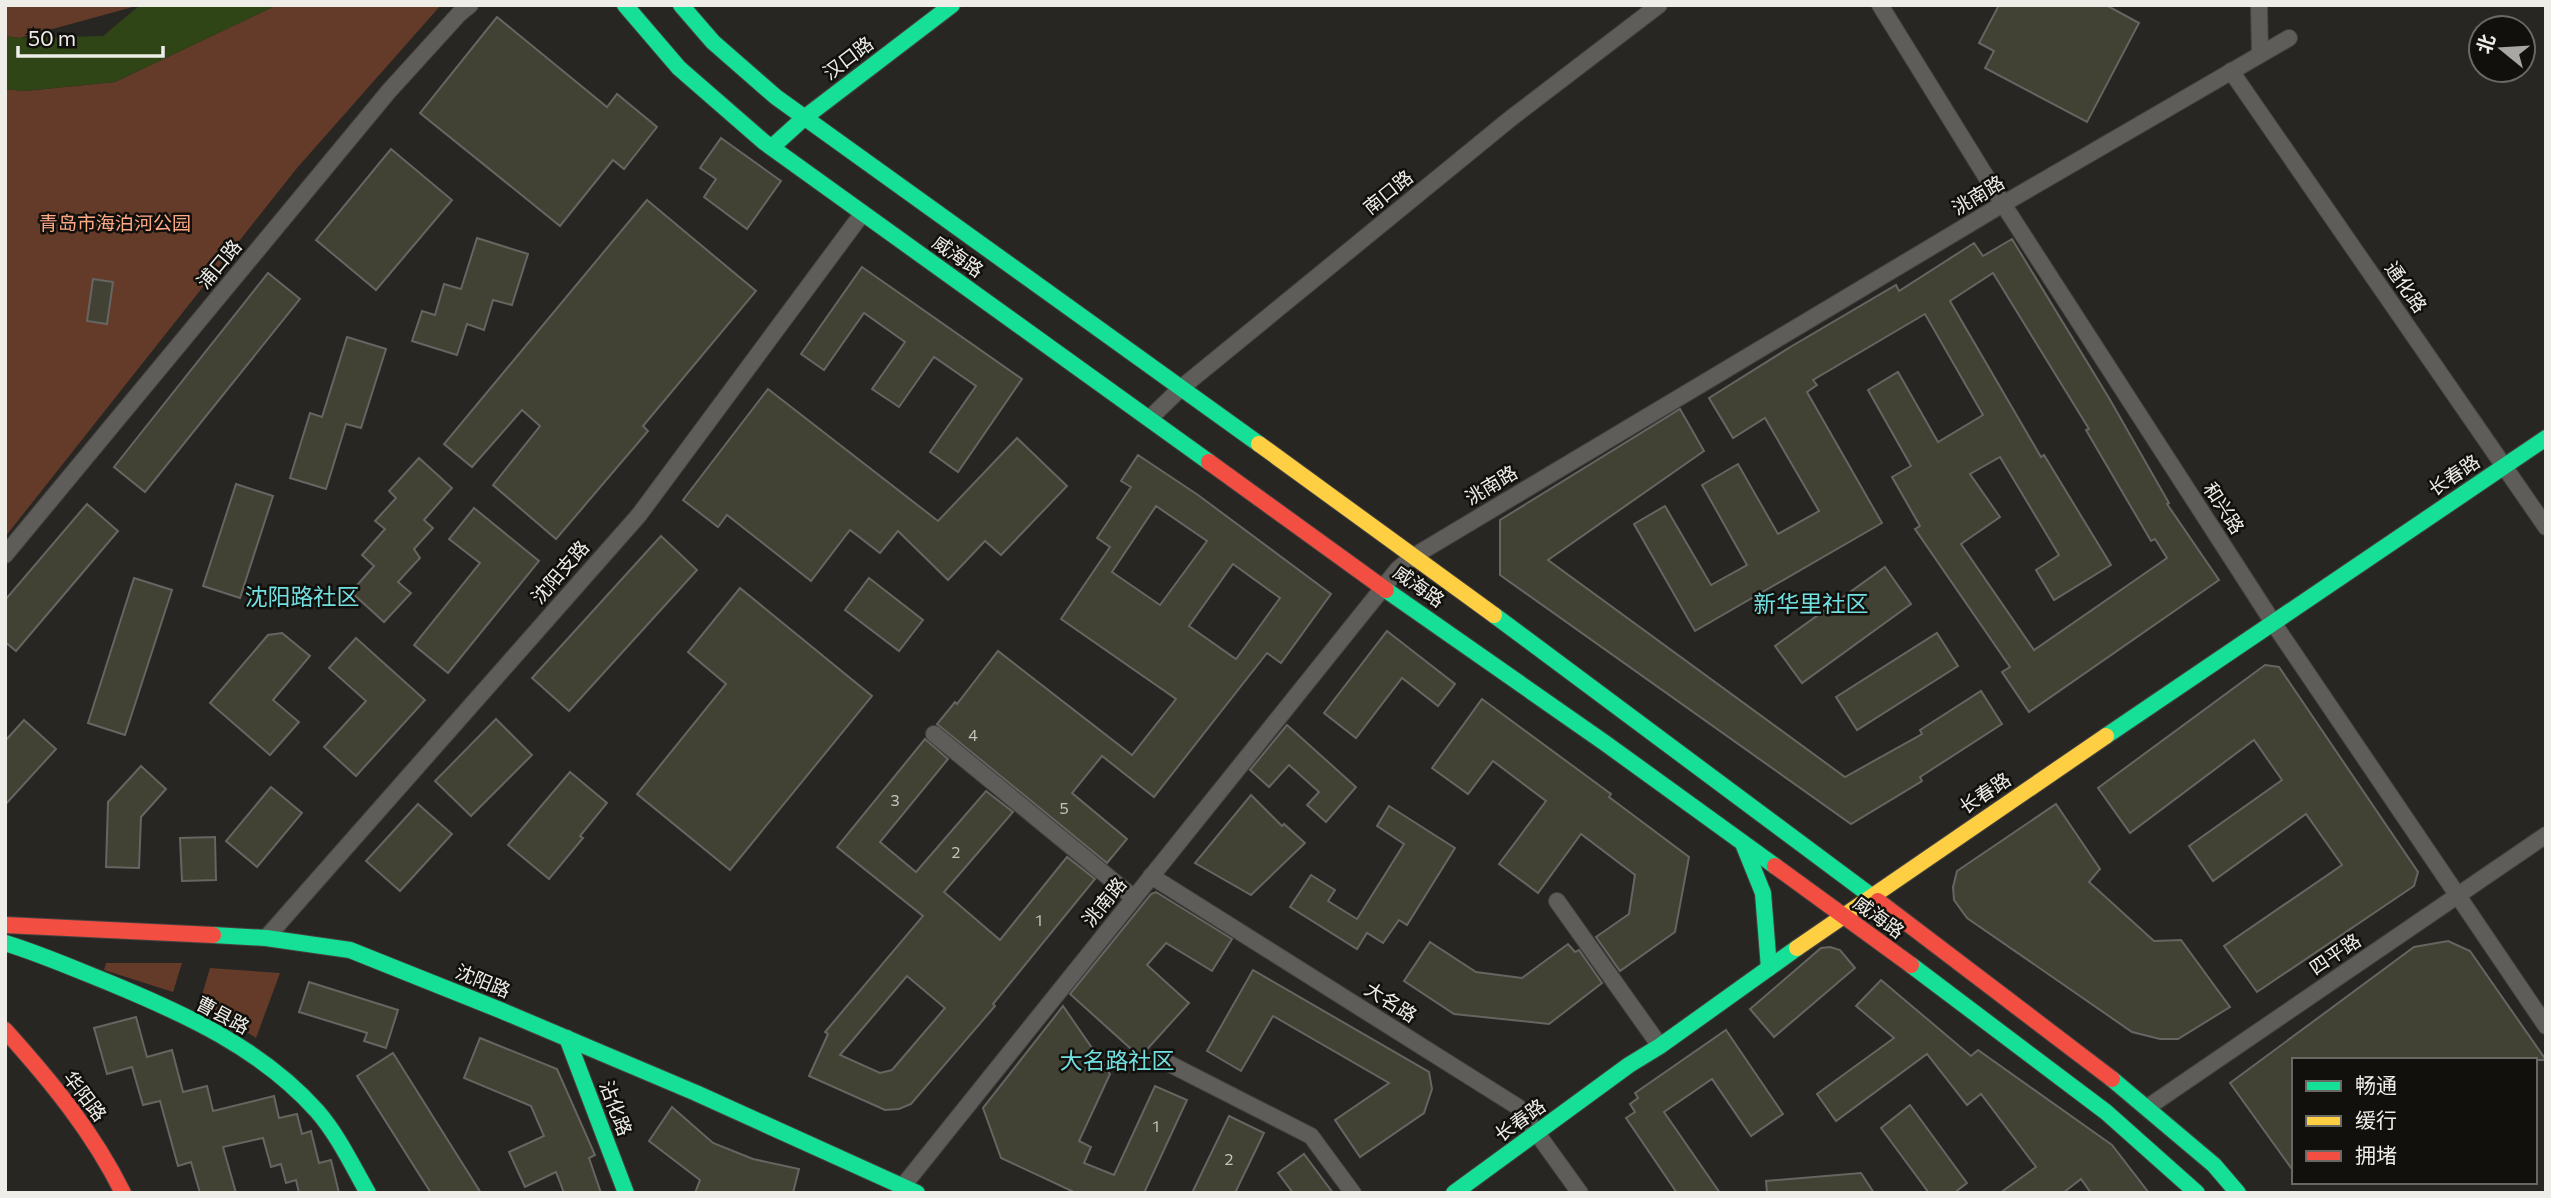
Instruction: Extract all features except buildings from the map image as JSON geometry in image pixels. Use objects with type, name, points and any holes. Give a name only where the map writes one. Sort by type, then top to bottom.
[{"type":"main road","name":"威海路","points":[[625,5],[679,68],[772,147],[1382,587],[1605,743],[1842,916],[2106,1112],[2197,1193]]},
{"type":"main road","name":"威海路","points":[[681,5],[713,42],[804,118],[1414,556],[1980,976],[2148,1107],[2214,1166],[2238,1193]]},
{"type":"main road","name":"汉口路","points":[[772,147],[804,118],[952,5]]},
{"type":"main road","name":"长春路","points":[[1454,1193],[1629,1065],[1660,1046],[1870,896],[2546,438]]},
{"type":"main road","points":[[1744,846],[1763,893],[1769,968]]},
{"type":"main road","name":"沈阳路","points":[[5,925],[265,937],[350,950],[696,1093],[907,1191]]},
{"type":"main road","name":"曹县路","points":[[5,943],[134,993],[231,1041],[278,1073],[317,1111],[340,1143],[368,1193]]},
{"type":"main road","name":"华阳路","points":[[5,1030],[28,1055],[89,1135],[116,1178],[122,1193]]},
{"type":"main road","name":"沾化路","points":[[567,1038],[626,1193]]},
{"type":"street","name":"浦口路","points":[[5,555],[389,91],[470,5]]},
{"type":"street","name":"南口路","points":[[1150,418],[1181,388],[1510,119],[1659,5]]},
{"type":"street","name":"和兴路","points":[[1880,5],[2003,204],[2274,624],[2546,1026]]},
{"type":"street","points":[[2259,5],[2260,54]]},
{"type":"street","name":"洮南路","points":[[907,1191],[1151,876],[1398,569],[1414,556],[2003,204],[2289,38]]},
{"type":"street","name":"通化路","points":[[2231,71],[2546,527]]},
{"type":"street","name":"沈阳支路","points":[[265,937],[639,515],[862,214]]},
{"type":"street","points":[[934,734],[1134,898]]},
{"type":"street","name":"四平路","points":[[2148,1107],[2546,835]]},
{"type":"street","name":"大名路","points":[[1151,876],[1518,1107],[1580,1193]]},
{"type":"street","points":[[1557,901],[1660,1046]]},
{"type":"street","points":[[1158,1058],[1311,1136],[1353,1193]]},
{"type":"green space","points":[[5,5],[140,5],[20,38],[5,36]]},
{"type":"green space","name":"青岛市海泊河公园","points":[[277,5],[441,5],[297,168],[5,537],[5,89],[25,91],[115,82]]},
{"type":"green space","points":[[106,963],[182,963],[173,992],[104,970]]},
{"type":"green space","points":[[210,968],[280,973],[256,1038],[200,1002]]},
{"type":"shaded area","points":[[140,5],[277,5],[115,82],[24,91],[5,89],[5,36],[103,36]]},
{"type":"traffic: fast","points":[[625,5],[679,68],[764,142],[1209,462]]},
{"type":"traffic: fast","points":[[681,5],[713,42],[776,97],[1259,444]]},
{"type":"traffic: fast","points":[[772,147],[804,118],[952,5]]},
{"type":"traffic: fast","points":[[2106,736],[2546,438]]},
{"type":"traffic: fast","points":[[1386,590],[1775,866]]},
{"type":"traffic: fast","points":[[1494,615],[1878,901]]},
{"type":"traffic: fast","points":[[1744,846],[1763,893],[1769,968]]},
{"type":"traffic: fast","points":[[213,935],[266,938],[350,950],[696,1093],[917,1193]]},
{"type":"traffic: fast","points":[[5,943],[166,1007],[247,1051],[295,1089],[325,1120],[368,1193]]},
{"type":"traffic: fast","points":[[1454,1193],[1629,1065],[1660,1046],[1797,948]]},
{"type":"traffic: fast","points":[[1911,965],[2106,1112],[2197,1193]]},
{"type":"traffic: fast","points":[[567,1038],[626,1193]]},
{"type":"traffic: fast","points":[[2112,1079],[2214,1165],[2238,1193]]},
{"type":"traffic: slow","points":[[1259,444],[1494,615]]},
{"type":"traffic: slow","points":[[1797,948],[2106,736]]},
{"type":"traffic: jam","points":[[1209,462],[1386,590]]},
{"type":"traffic: jam","points":[[1775,866],[1911,965]]},
{"type":"traffic: jam","points":[[1878,901],[2112,1079]]},
{"type":"traffic: jam","points":[[5,925],[213,935]]},
{"type":"traffic: jam","points":[[5,1030],[70,1107],[123,1193]]},
{"type":"district","name":"沈阳路社区","points":[[302,597]]},
{"type":"district","name":"新华里社区","points":[[1811,604]]},
{"type":"district","name":"大名路社区","points":[[1117,1061]]}]
